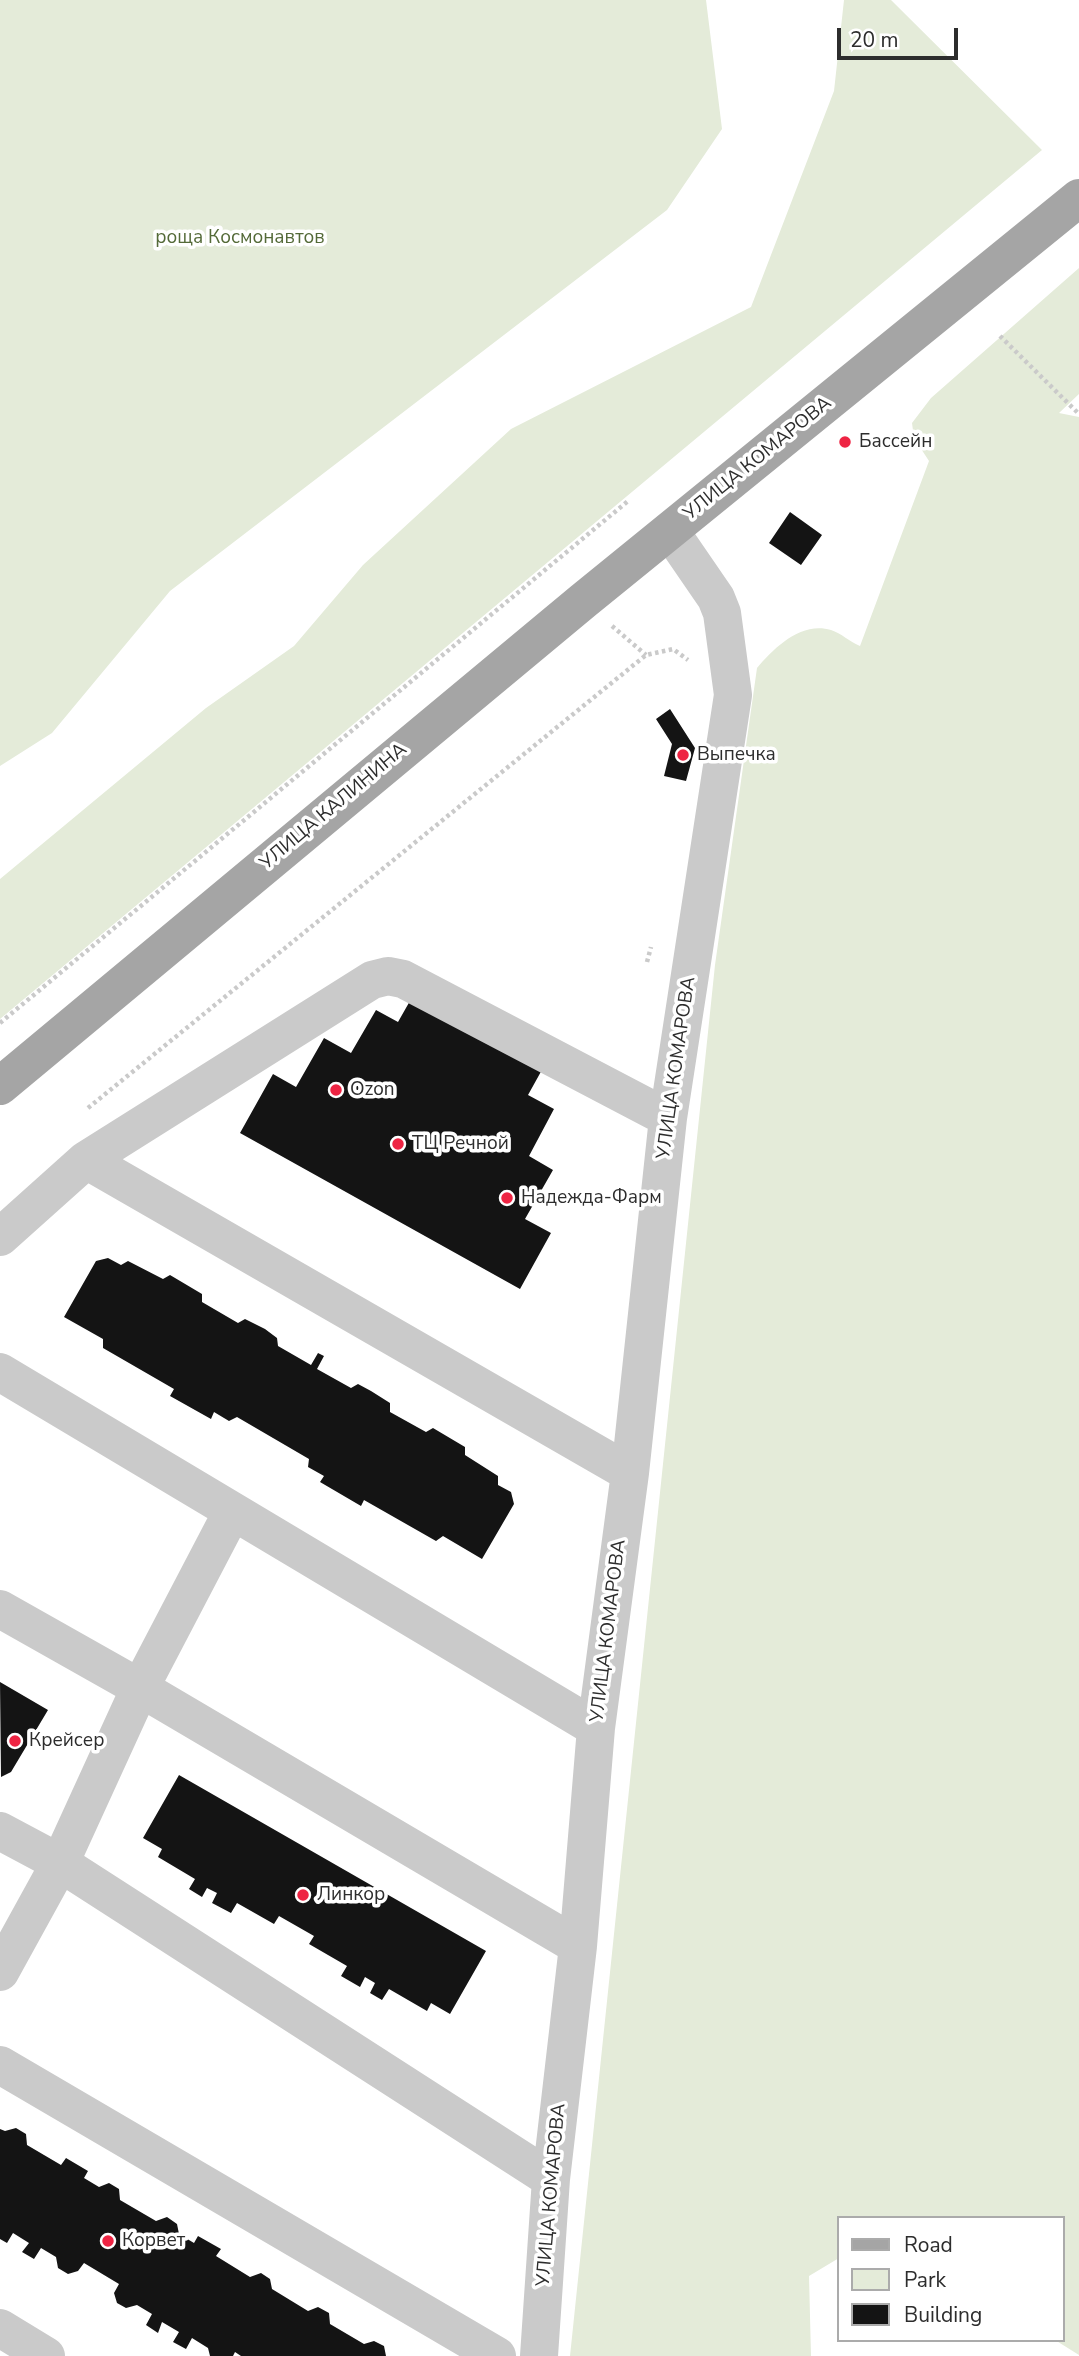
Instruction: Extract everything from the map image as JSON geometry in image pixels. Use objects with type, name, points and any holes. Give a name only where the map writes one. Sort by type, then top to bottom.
[{"type":"main road","name":"УЛИЦА КОМАРОВА","points":[[670,531],[1079,198]]},
{"type":"main road","name":"УЛИЦА КАЛИНИНА","points":[[0,1086],[264,864],[670,531]]},
{"type":"street","name":"УЛИЦА КОМАРОВА","points":[[539,2356],[551,2179],[578,1946],[596,1728],[630,1473],[668,1118],[733,695],[722,613],[716,598],[670,531]]},
{"type":"street","points":[[0,1237],[86,1160],[372,980],[388,976],[403,979],[668,1118]]},
{"type":"street","points":[[86,1160],[630,1473]]},
{"type":"street","points":[[0,1372],[596,1728]]},
{"type":"street","points":[[0,1972],[60,1863],[140,1688],[232,1512]]},
{"type":"street","points":[[0,1609],[140,1688],[578,1946]]},
{"type":"street","points":[[0,1831],[60,1863],[551,2179]]},
{"type":"street","points":[[0,2065],[497,2356]]},
{"type":"street","points":[[0,2328],[46,2356]]},
{"type":"path","points":[[1000,336],[1079,414]]},
{"type":"path","points":[[0,1023],[628,501]]},
{"type":"path","points":[[86,1110],[646,656]]},
{"type":"green space","name":"роща Космонавтов","points":[[0,0],[706,0],[722,129],[667,210],[170,591],[52,733],[0,766]]},
{"type":"green space","points":[[844,0],[891,0],[1042,150],[0,1019],[0,879],[206,708],[294,646],[363,565],[511,429],[751,307],[834,91]]},
{"type":"green space","points":[[1079,268],[1079,394],[1059,413],[1079,417],[1079,2355],[1058,2342],[1065,2342],[1065,2216],[838,2216],[838,2259],[809,2276],[811,2356],[570,2356],[715,965],[757,668],[789,638],[809,629],[831,630],[860,646],[929,461],[914,438],[912,423],[931,398]]},
{"type":"building","points":[[790,512],[822,535],[801,565],[769,543]]},
{"type":"building","points":[[670,709],[695,748],[686,781],[664,776],[672,744],[656,719]]},
{"type":"building","name":"ТЦ Речной","points":[[423,978],[553,1050],[528,1095],[554,1109],[529,1156],[553,1170],[525,1219],[551,1233],[520,1289],[240,1133],[273,1074],[296,1087],[324,1038],[351,1053],[376,1010],[398,1022]]},
{"type":"building","points":[[108,1258],[121,1265],[128,1261],[163,1279],[170,1275],[202,1294],[202,1302],[238,1323],[245,1319],[265,1329],[277,1338],[278,1346],[311,1365],[318,1353],[324,1356],[317,1369],[351,1388],[358,1384],[390,1403],[390,1412],[426,1432],[433,1428],[465,1447],[465,1455],[498,1476],[498,1485],[511,1492],[514,1504],[482,1559],[443,1536],[436,1541],[364,1500],[361,1506],[320,1482],[324,1476],[308,1467],[309,1459],[237,1417],[229,1421],[214,1412],[211,1419],[170,1396],[174,1389],[103,1348],[103,1339],[64,1317],[96,1261]]},
{"type":"building","name":"Крейсер","points":[[0,1682],[48,1710],[11,1772],[1,1777]]},
{"type":"building","name":"Линкор","points":[[179,1775],[486,1951],[450,2014],[431,2003],[427,2011],[389,1989],[382,2000],[370,1993],[375,1983],[365,1977],[360,1987],[341,1976],[347,1966],[309,1944],[314,1936],[279,1916],[274,1924],[237,1903],[231,1913],[212,1903],[217,1893],[207,1888],[202,1897],[189,1889],[195,1879],[158,1857],[162,1849],[143,1838]]},
{"type":"building","name":"Корвет","points":[[16,2128],[26,2134],[27,2145],[61,2165],[66,2158],[88,2171],[84,2178],[99,2187],[109,2183],[119,2189],[120,2200],[156,2221],[167,2217],[177,2224],[179,2234],[194,2243],[198,2236],[221,2249],[216,2256],[250,2277],[261,2273],[270,2279],[272,2289],[308,2311],[318,2307],[329,2313],[330,2324],[364,2344],[374,2341],[384,2346],[386,2356],[241,2356],[235,2352],[233,2356],[210,2356],[208,2348],[192,2338],[186,2349],[173,2342],[179,2332],[162,2322],[158,2333],[146,2325],[152,2314],[137,2305],[126,2308],[117,2303],[114,2293],[119,2284],[84,2263],[78,2271],[68,2274],[58,2268],[56,2257],[41,2248],[34,2259],[22,2252],[29,2243],[13,2233],[7,2243],[0,2239],[0,2129],[5,2131]]},
{"type":"place","name":"Бассейн","points":[[845,442]]},
{"type":"place","name":"Выпечка","points":[[683,755]]},
{"type":"place","name":"Ozon","points":[[336,1090]]},
{"type":"place","name":"ТЦ Речной","points":[[398,1144]]},
{"type":"place","name":"Надежда-Фарм","points":[[507,1198]]},
{"type":"place","name":"Крейсер","points":[[15,1741]]},
{"type":"place","name":"Линкор","points":[[303,1895]]},
{"type":"place","name":"Корвет","points":[[108,2241]]}]
